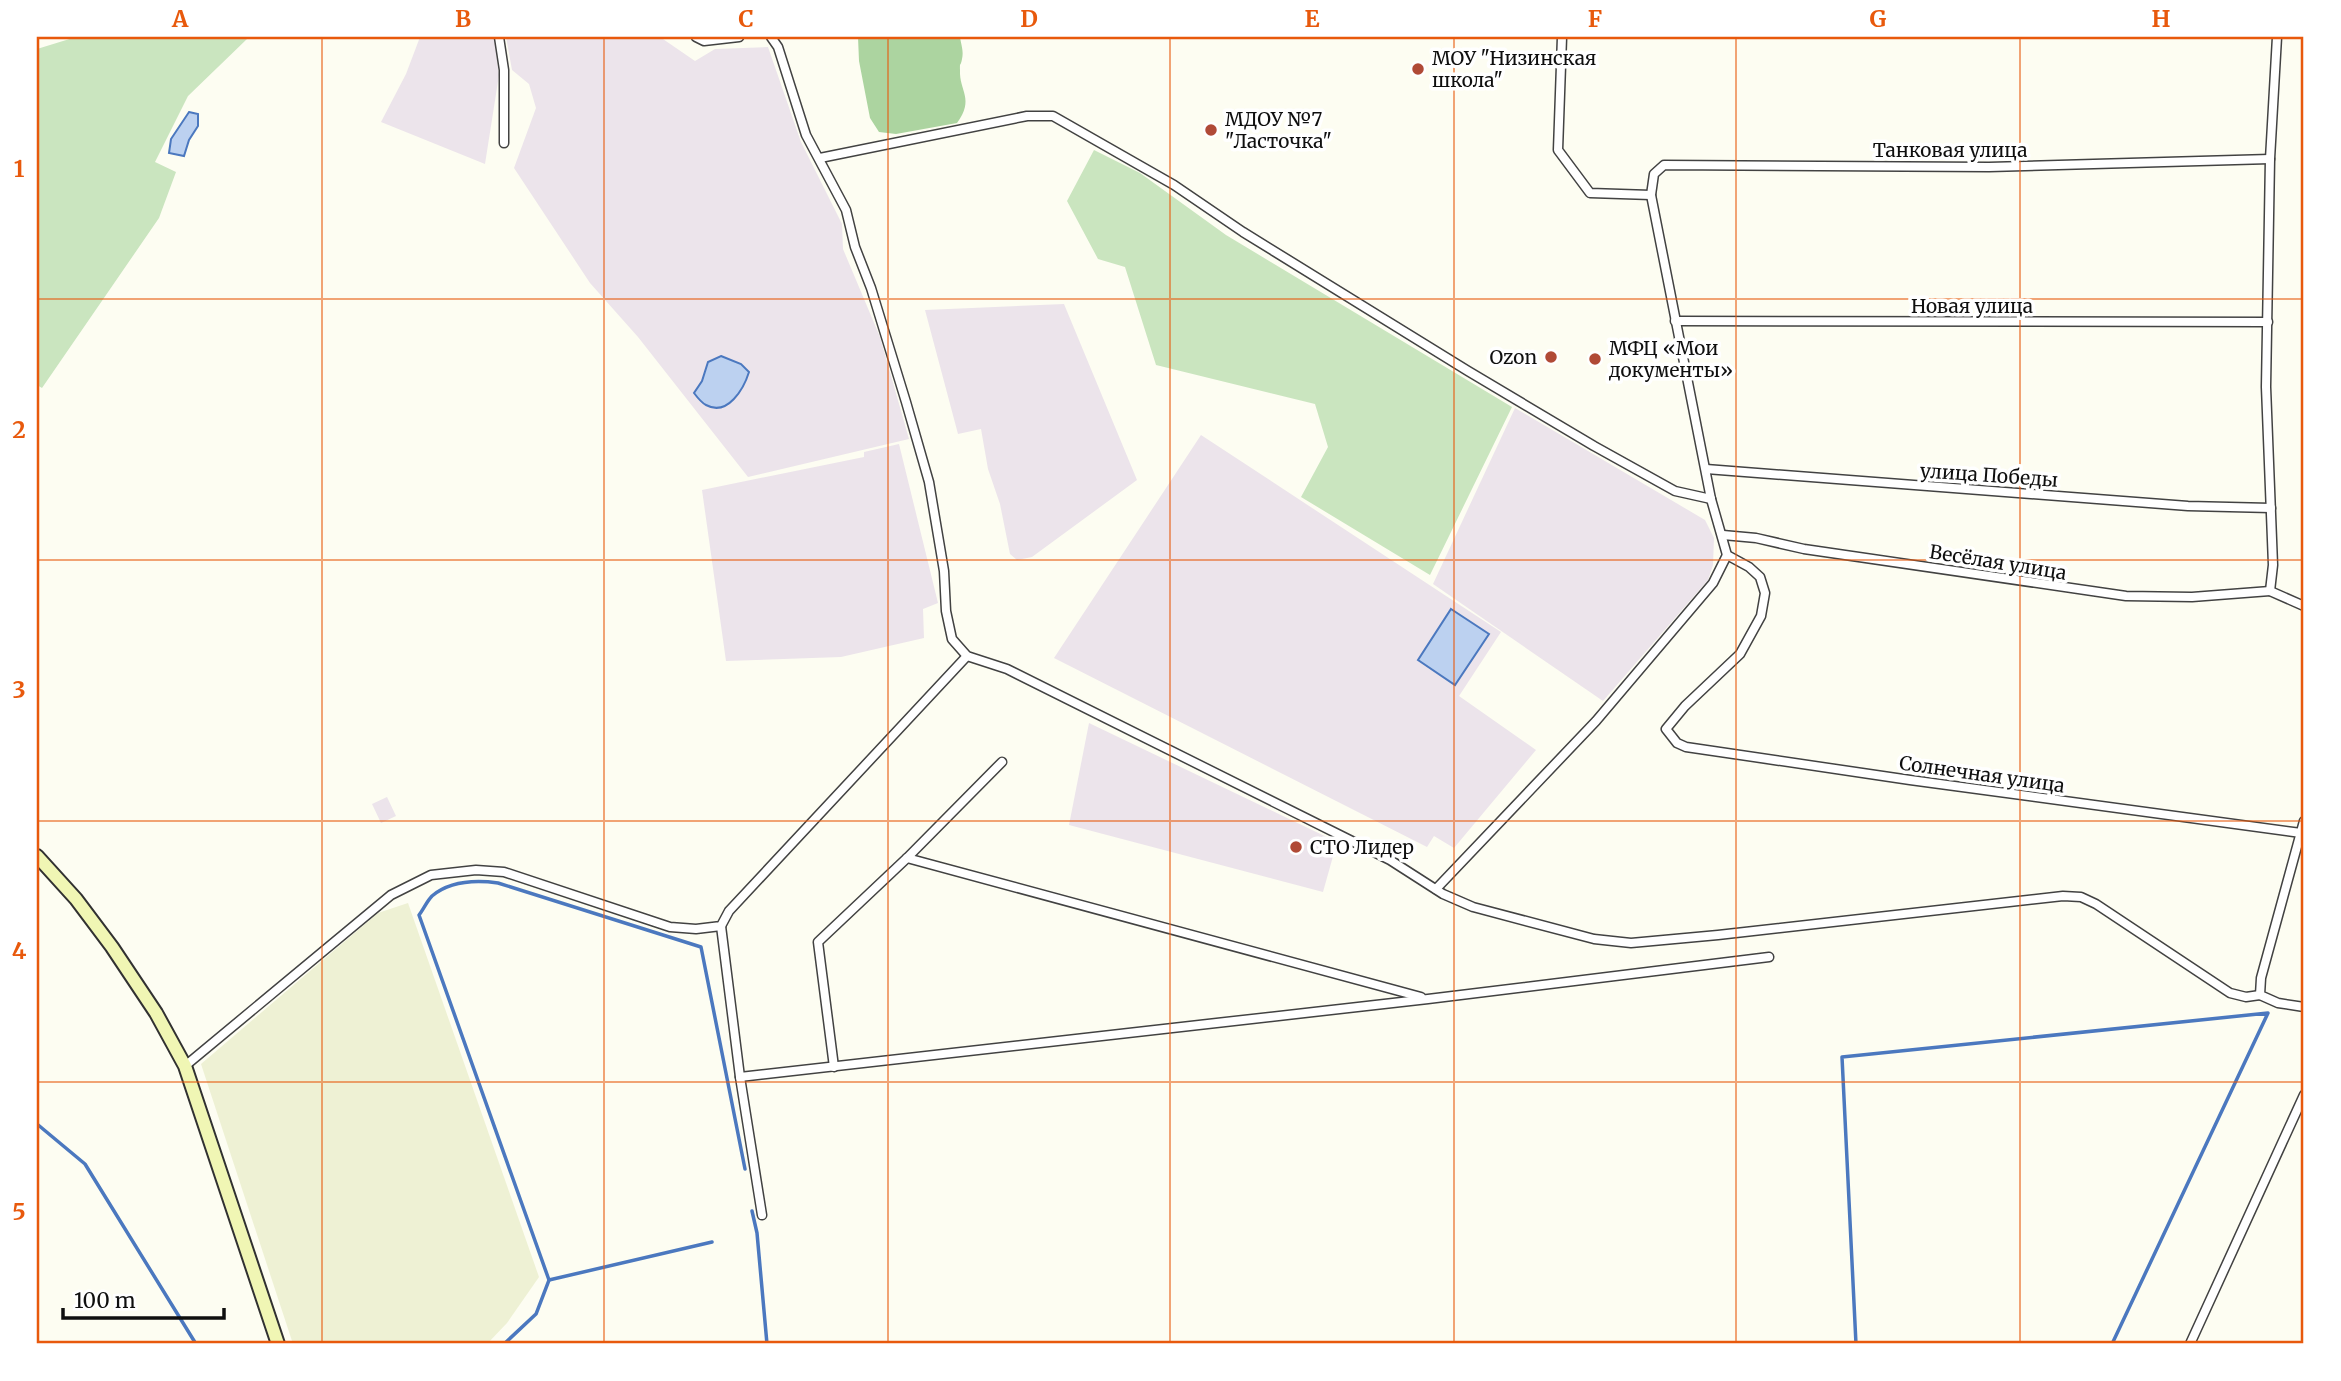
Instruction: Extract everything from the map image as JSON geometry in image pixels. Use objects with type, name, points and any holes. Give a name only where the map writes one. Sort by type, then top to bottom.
[{"type":"street","points":[[499,37],[504,70],[504,143]]},
{"type":"street","points":[[696,37],[704,41],[739,37]]},
{"type":"street","points":[[771,37],[778,47],[806,135],[846,210],[855,247],[871,288],[929,482],[952,639],[967,656],[1007,668],[1390,860],[1436,889],[1473,907],[1594,939],[1631,943],[2050,897],[2081,897],[2096,904],[2230,993],[2246,998],[2260,995],[2278,1003],[2304,1007]]},
{"type":"street","points":[[1436,889],[1596,722],[1713,583],[1727,555],[1711,499],[1651,195],[1590,193],[1558,150],[1562,37]]},
{"type":"street","points":[[2277,37],[2270,159],[2266,387],[2273,565],[2270,591],[2304,606]]},
{"type":"street","points":[[820,158],[1027,116],[1053,116],[1174,186],[1468,372],[1594,446],[1675,491],[1711,499]]},
{"type":"street","name":"Танковая улица","points":[[1651,195],[1654,174],[1664,165],[1989,167],[2270,159]]},
{"type":"street","name":"Новая улица","points":[[1675,321],[2268,322]]},
{"type":"street","name":"улица Победы","points":[[1706,469],[2188,506],[2271,508]]},
{"type":"street","name":"Весёлая улица","points":[[1723,535],[2126,596],[2192,597],[2270,591]]},
{"type":"street","name":"Солнечная улица","points":[[1727,555],[1749,567],[1760,577],[1765,593],[1761,616],[1740,654],[1685,706],[1666,729],[1677,743],[1686,747],[1923,782],[2301,833]]},
{"type":"street","points":[[762,1215],[740,1077],[721,926],[729,911],[967,656]]},
{"type":"street","points":[[834,1067],[818,942],[907,858],[1002,762]]},
{"type":"street","points":[[2260,995],[2260,978],[2304,821]]},
{"type":"street","points":[[37,856],[76,899],[112,947],[156,1013],[185,1066],[278,1344]]},
{"type":"street","points":[[907,858],[1427,999]]},
{"type":"street","points":[[185,1066],[391,895],[432,875],[476,870],[504,873],[670,927],[696,929],[721,926]]},
{"type":"street","points":[[740,1077],[1427,999],[1769,957]]},
{"type":"street","points":[[2189,1344],[2304,1095]]},
{"type":"shaded area","points":[[420,37],[494,37],[499,75],[485,164],[381,122],[406,74]]},
{"type":"shaded area","points":[[506,37],[660,37],[695,61],[715,49],[768,47],[801,142],[842,224],[843,249],[880,337],[909,439],[748,477],[638,337],[590,283],[514,168],[536,108],[529,84],[512,70]]},
{"type":"shaded area","points":[[1064,304],[1137,480],[1032,557],[1017,560],[1010,554],[1000,504],[988,469],[981,429],[958,434],[925,310]]},
{"type":"shaded area","points":[[1515,408],[1705,520],[1714,538],[1713,565],[1708,580],[1603,701],[1433,584]]},
{"type":"shaded area","points":[[1201,435],[1501,632],[1459,696],[1536,750],[1454,848],[1434,836],[1427,847],[1054,658]]},
{"type":"shaded area","points":[[899,444],[938,603],[923,609],[924,638],[841,657],[726,661],[702,490],[864,457],[864,452]]},
{"type":"shaded area","points":[[1089,723],[1337,842],[1323,892],[1069,825]]},
{"type":"shaded area","points":[[387,797],[396,816],[381,823],[372,804]]},
{"type":"green space","points":[[76,37],[247,39],[188,96],[155,162],[176,172],[159,218],[42,388],[37,385],[37,49]]},
{"type":"green space","points":[[858,37],[960,37],[963,54],[960,77],[966,101],[957,123],[896,134],[879,132],[870,118],[859,61]]},
{"type":"green space","points":[[1094,150],[1140,173],[1226,235],[1512,407],[1430,575],[1301,497],[1328,447],[1315,404],[1156,365],[1125,267],[1098,259],[1067,201]]},
{"type":"green space","points":[[408,903],[539,1277],[507,1323],[487,1344],[293,1344],[201,1064],[378,913]]},
{"type":"water","points":[[189,112],[198,114],[198,126],[189,140],[184,156],[169,153],[171,139]]},
{"type":"water","points":[[721,356],[741,364],[749,372],[734,399],[714,408],[704,404],[694,393],[702,381],[708,362]]},
{"type":"water","points":[[1451,609],[1489,634],[1455,685],[1418,660]]},
{"type":"waterway","points":[[504,1344],[536,1314],[549,1280],[419,915],[432,896],[447,887],[464,883],[498,883],[701,947],[745,1169]]},
{"type":"waterway","points":[[1856,1344],[1842,1057],[2268,1013],[2112,1344]]},
{"type":"waterway","points":[[37,1124],[85,1164],[196,1344]]},
{"type":"waterway","points":[[752,1211],[757,1233],[767,1344]]},
{"type":"waterway","points":[[549,1280],[712,1242]]},
{"type":"place","name":"МОУ \"Низинская школа\"","points":[[1418,69]]},
{"type":"place","name":"МДОУ №7 \"Ласточка\"","points":[[1211,130]]},
{"type":"place","name":"Ozon","points":[[1551,357]]},
{"type":"place","name":"МФЦ «Мои документы»","points":[[1595,359]]},
{"type":"place","name":"СТО Лидер","points":[[1296,847]]}]
